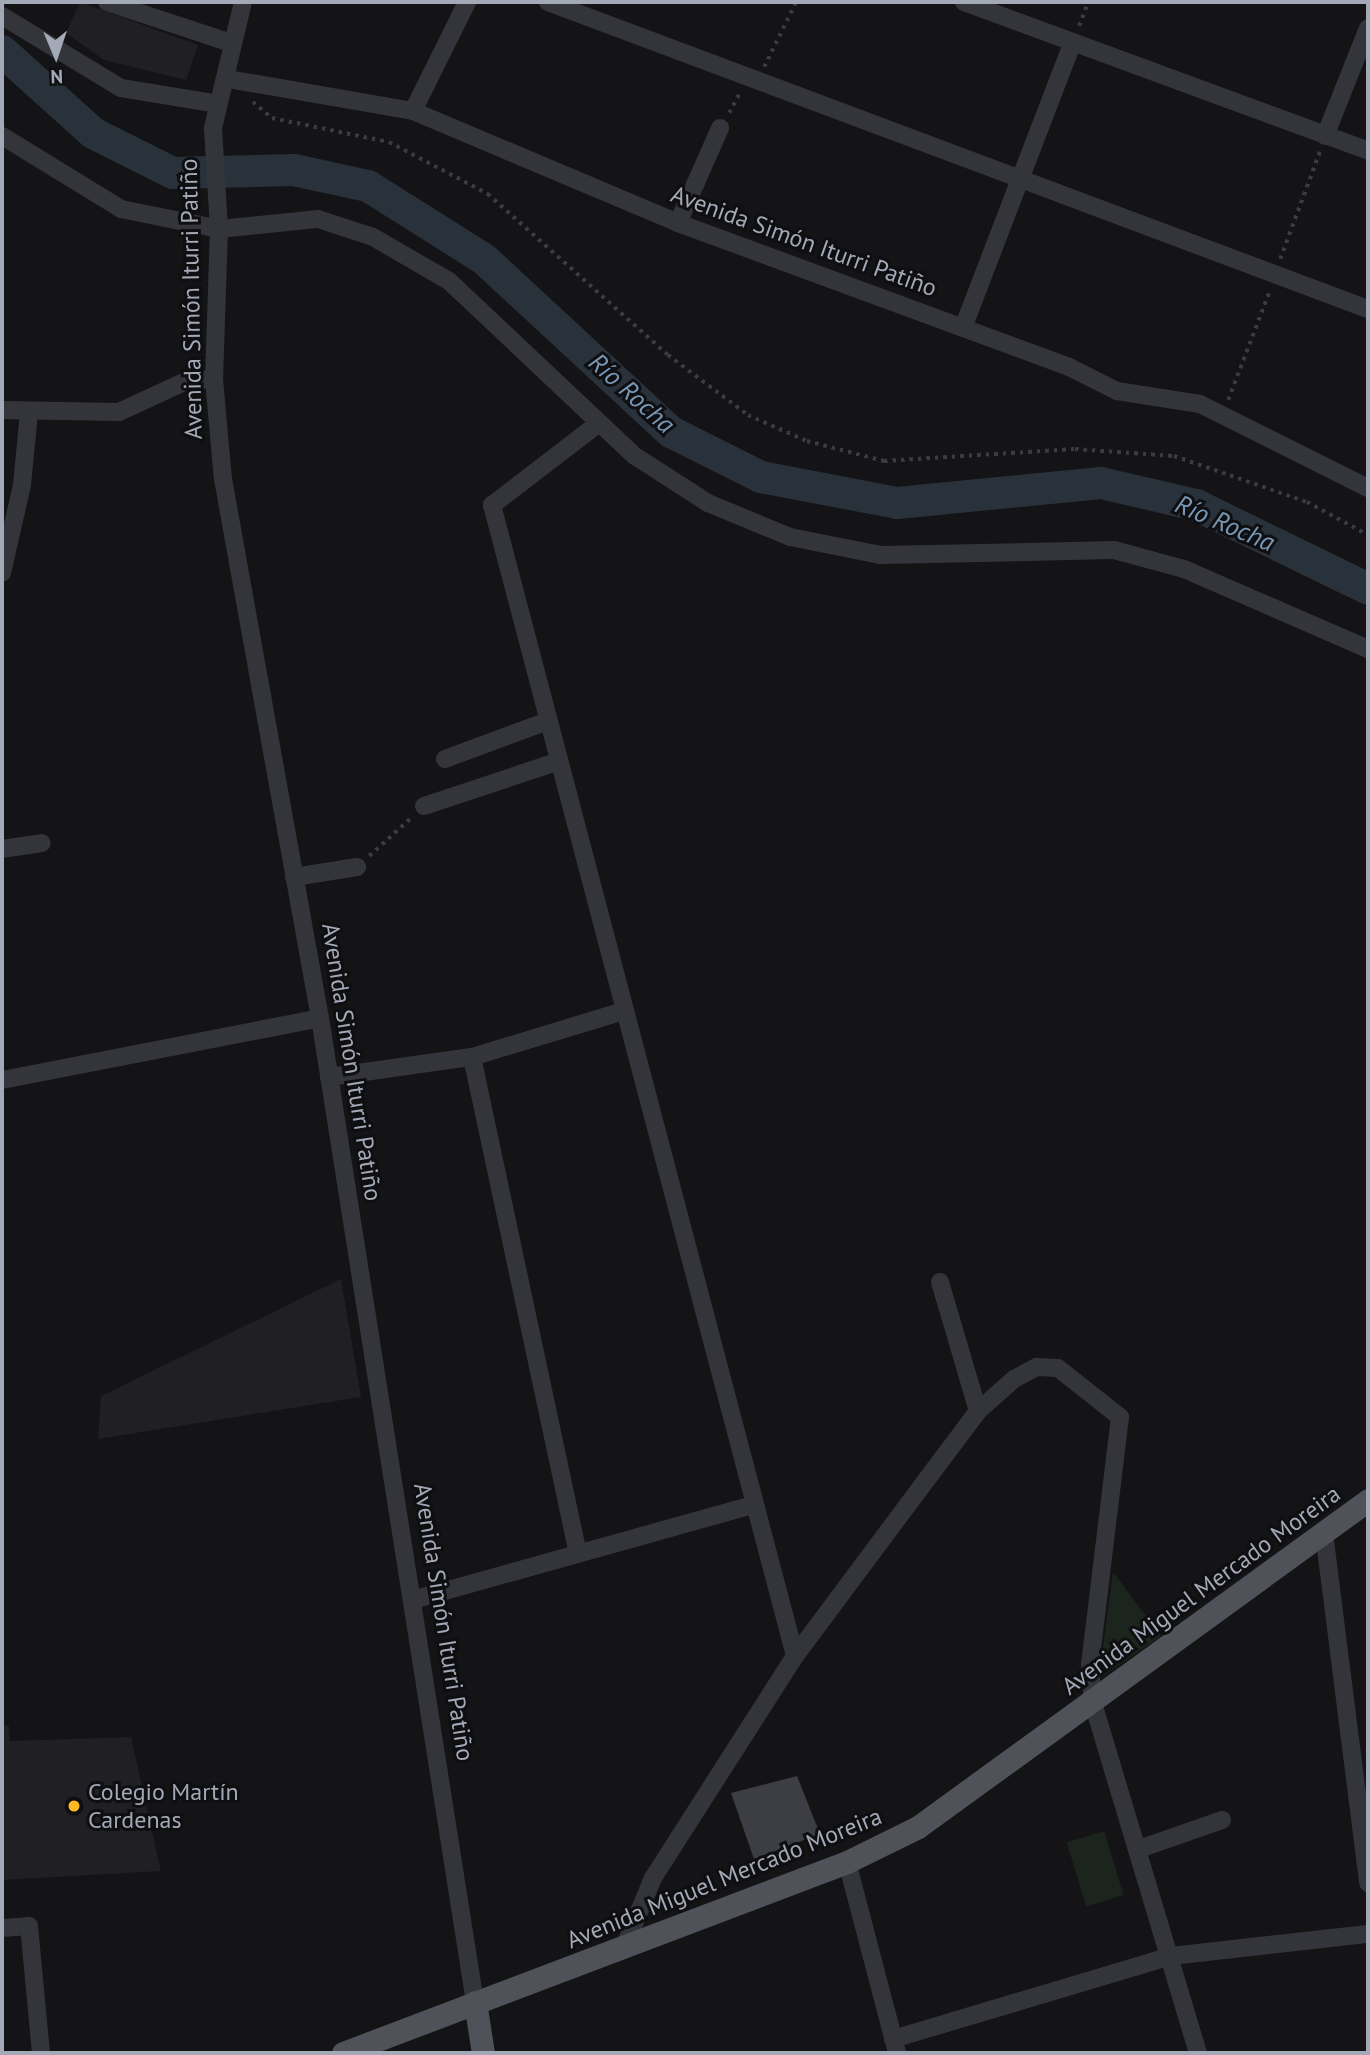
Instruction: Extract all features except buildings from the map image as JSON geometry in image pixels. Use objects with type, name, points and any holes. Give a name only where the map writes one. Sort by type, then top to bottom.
[{"type":"main road","name":"Avenida Miguel Mercado Moreira","points":[[343,2053],[847,1861],[918,1827],[1093,1703],[1368,1500]]},
{"type":"main road","name":"Avenida Simón Iturri Patiño","points":[[475,2001],[484,2053]]},
{"type":"street","points":[[107,2],[231,43]]},
{"type":"street","name":"Avenida Simón Iturri Patiño","points":[[243,2],[231,43],[228,79],[213,128],[219,229],[214,379],[223,479],[320,1018],[416,1599],[475,2001]]},
{"type":"street","points":[[413,111],[467,2]]},
{"type":"street","points":[[548,2],[1368,309]]},
{"type":"street","points":[[964,2],[1368,151]]},
{"type":"street","points":[[2,16],[121,88],[219,104]]},
{"type":"street","points":[[1325,136],[1368,28]]},
{"type":"street","points":[[963,328],[1024,182],[1072,44]]},
{"type":"street","name":"Avenida Simón Iturri Patiño","points":[[228,79],[413,111],[678,223],[963,328],[1117,391],[1167,395],[1221,415],[1368,488]]},
{"type":"street","points":[[678,223],[720,128]]},
{"type":"street","points":[[2,136],[121,209],[219,229],[318,219],[373,237],[449,281],[635,456],[708,503],[831,550],[881,555],[1114,550],[1184,569],[1368,649]]},
{"type":"street","points":[[2,410],[119,412],[186,380],[214,379]]},
{"type":"street","points":[[2,573],[22,485],[29,412]]},
{"type":"street","points":[[599,423],[492,505],[545,722],[795,1656]]},
{"type":"street","points":[[445,759],[545,722]]},
{"type":"street","points":[[424,806],[556,762]]},
{"type":"street","points":[[2,849],[42,843]]},
{"type":"street","points":[[294,877],[357,867]]},
{"type":"street","points":[[329,1077],[472,1057],[624,1011]]},
{"type":"street","points":[[2,1080],[320,1018]]},
{"type":"street","points":[[472,1057],[578,1554]]},
{"type":"street","points":[[940,1282],[978,1411]]},
{"type":"street","points":[[624,1948],[653,1878],[795,1656],[978,1411],[1014,1379],[1037,1367],[1058,1368],[1120,1417],[1090,1664],[1093,1703],[1139,1849],[1198,2053]]},
{"type":"street","points":[[416,1599],[753,1505]]},
{"type":"street","points":[[1324,1533],[1368,1883]]},
{"type":"street","points":[[1139,1849],[1222,1820]]},
{"type":"street","points":[[847,1861],[895,2046],[1171,1956],[1368,1934]]},
{"type":"street","points":[[2,1928],[29,1926],[41,2053]]},
{"type":"path","points":[[720,128],[752,80],[796,2]]},
{"type":"path","points":[[1072,44],[1087,2]]},
{"type":"path","points":[[228,79],[272,118],[389,142],[488,194],[668,355],[748,415],[807,441],[884,461],[1134,449],[1174,456],[1307,502],[1368,535]]},
{"type":"path","points":[[1221,415],[1325,136]]},
{"type":"path","points":[[357,867],[424,806]]},
{"type":"shaded area","points":[[80,2],[198,45],[186,80],[104,60],[66,33]]},
{"type":"shaded area","points":[[341,1279],[361,1397],[98,1439],[101,1396]]},
{"type":"shaded area","points":[[1113,1572],[1161,1636],[1103,1676],[1100,1669]]},
{"type":"shaded area","name":"Colegio Martín Cardenas","points":[[2,1726],[9,1726],[10,1741],[131,1737],[161,1871],[2,1880]]},
{"type":"shaded area","points":[[1104,1831],[1124,1895],[1086,1906],[1067,1842]]},
{"type":"waterway","name":"Río Rocha","points":[[2,51],[93,133],[173,173],[294,170],[368,186],[484,259],[671,432],[761,477],[897,503],[1101,483],[1196,505],[1368,589]]},
{"type":"place","name":"Colegio Martín Cardenas","points":[[74,1806]]}]
